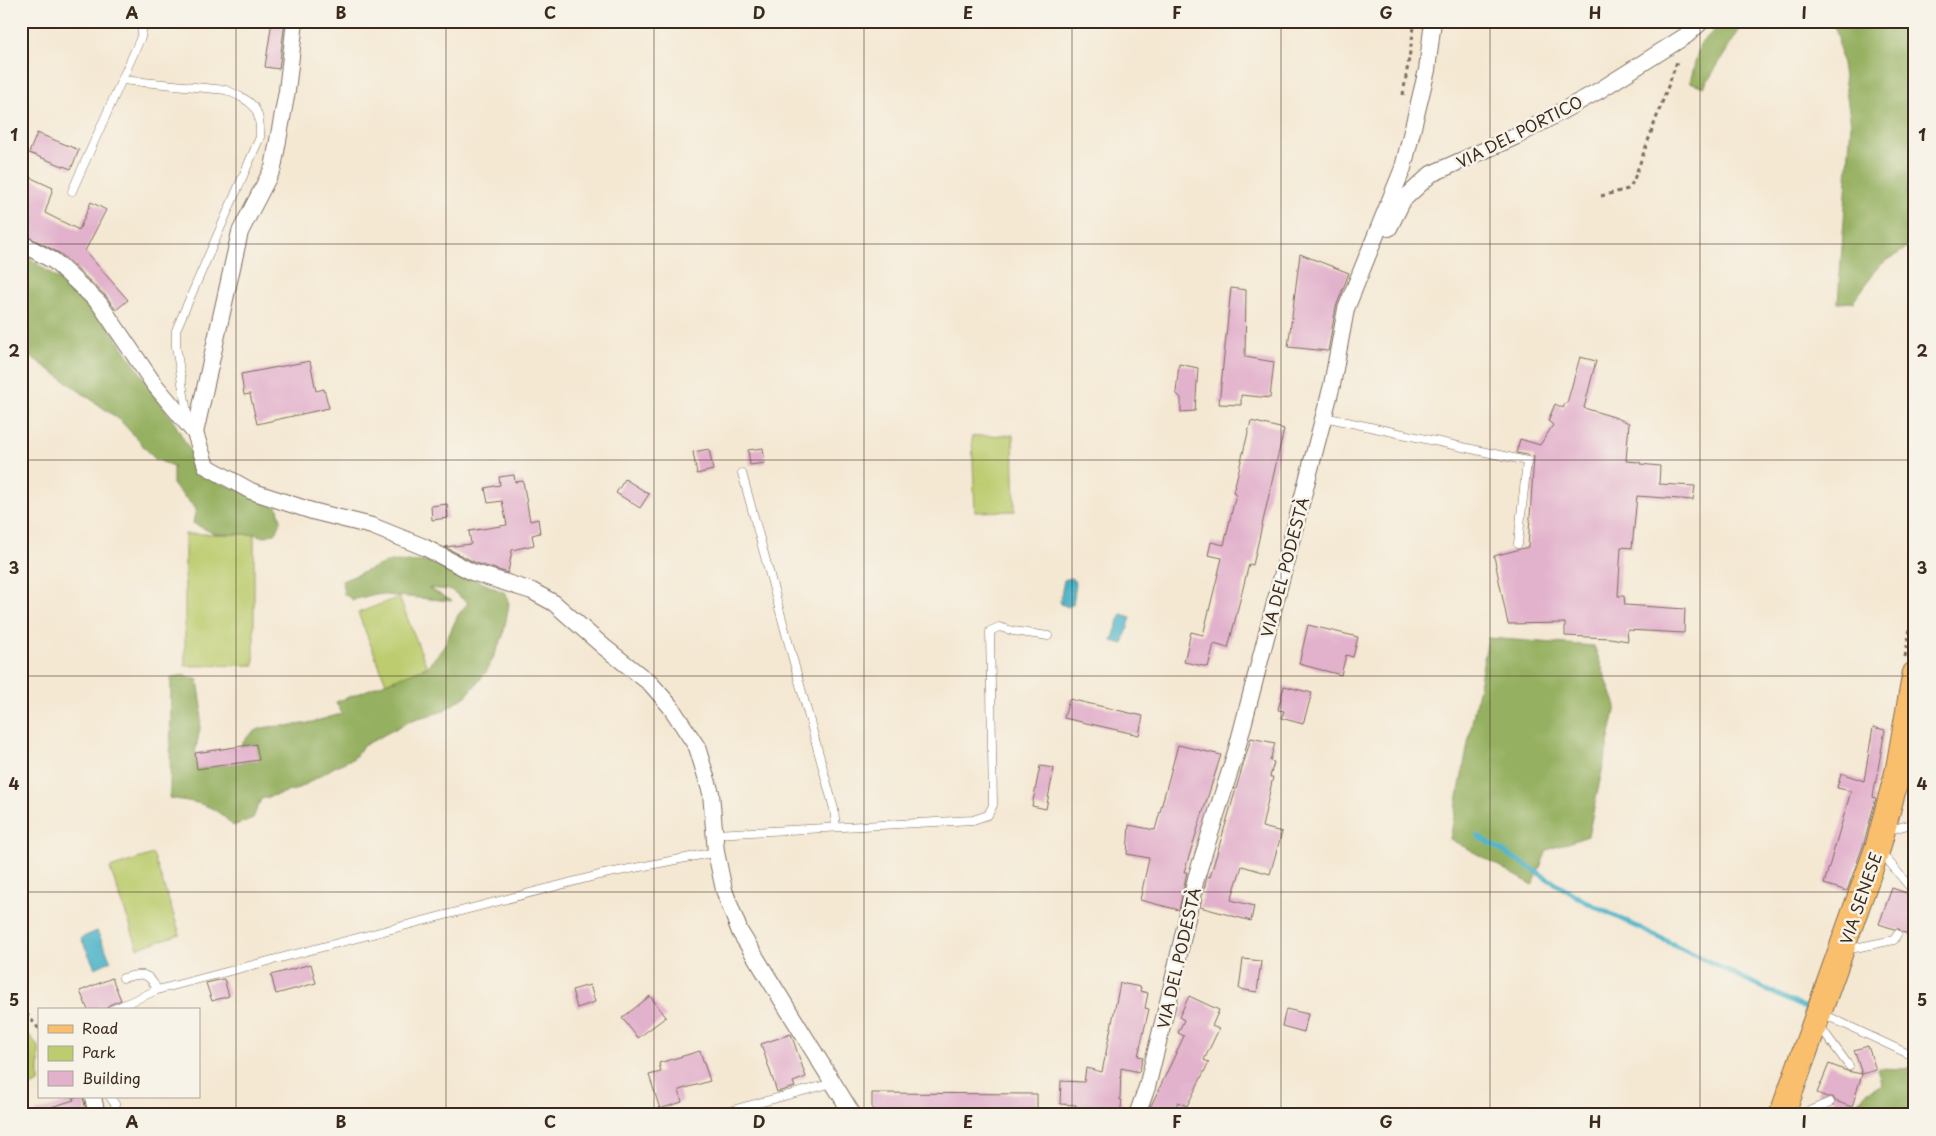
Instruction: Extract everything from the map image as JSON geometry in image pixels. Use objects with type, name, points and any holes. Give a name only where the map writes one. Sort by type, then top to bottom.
[{"type":"main road","name":"VIA SENESE","points":[[1782,1115],[1880,840],[1898,771],[1915,676]]},
{"type":"street","points":[[192,430],[240,232],[273,168],[288,91],[295,21]]},
{"type":"street","name":"VIA DEL PODESTÀ","points":[[1137,1115],[1152,1068],[1196,878],[1236,752],[1324,417],[1332,386],[1346,309],[1403,168],[1427,70],[1433,21]]},
{"type":"street","name":"VIA DEL PORTICO","points":[[1363,266],[1380,246],[1403,200],[1432,174],[1517,136],[1600,90],[1687,35],[1702,21]]},
{"type":"street","points":[[21,242],[54,262],[99,303],[154,384],[192,430],[206,466],[251,491],[312,512],[372,526],[424,547],[472,572],[532,591],[554,604],[651,684],[670,706],[697,747],[711,793],[716,852],[724,890],[740,932],[852,1115]]},
{"type":"street","points":[[93,1098],[97,1115]]},
{"type":"lane","points":[[72,191],[141,37],[143,25],[141,21]]},
{"type":"lane","points":[[122,80],[226,90],[239,96],[256,108],[261,118],[260,136],[176,330],[176,347],[192,430]]},
{"type":"lane","points":[[1324,417],[1527,461],[1518,544]]},
{"type":"lane","points":[[742,473],[834,809],[836,827]]},
{"type":"lane","points":[[715,834],[973,820],[988,814],[993,804],[990,631],[999,627],[1048,636]]},
{"type":"lane","points":[[1914,890],[1880,840],[1915,823]]},
{"type":"lane","points":[[116,1008],[157,990],[599,875],[716,852]]},
{"type":"lane","points":[[1841,951],[1894,940],[1897,934]]},
{"type":"lane","points":[[123,978],[135,974],[144,974],[153,980],[157,990]]},
{"type":"lane","points":[[1817,1017],[1915,1057]]},
{"type":"lane","points":[[1817,1017],[1848,1066]]},
{"type":"lane","points":[[721,1113],[833,1083]]},
{"type":"lane","points":[[111,1098],[115,1104],[117,1115]]},
{"type":"lane","points":[[1800,1115],[1830,1102]]},
{"type":"path","points":[[1601,196],[1628,188],[1633,182],[1687,35]]},
{"type":"path","points":[[21,1007],[38,1028]]},
{"type":"green space","points":[[1718,21],[1745,21],[1704,87],[1690,82],[1700,44],[1716,29]]},
{"type":"green space","points":[[1832,21],[1915,21],[1915,243],[1880,265],[1853,302],[1838,303],[1851,124],[1838,37]]},
{"type":"green space","points":[[21,252],[88,301],[103,318],[174,422],[194,458],[213,480],[277,506],[281,520],[277,532],[264,537],[254,534],[215,534],[193,523],[196,509],[173,485],[173,466],[155,459],[120,420],[33,358],[21,353]]},
{"type":"green space","points":[[1013,435],[1015,511],[975,512],[972,436]]},
{"type":"green space","points":[[185,534],[254,534],[254,665],[185,666]]},
{"type":"green space","points":[[390,561],[426,562],[449,568],[505,593],[509,604],[503,636],[487,671],[466,696],[441,712],[412,720],[363,746],[354,758],[336,766],[298,789],[261,799],[253,818],[233,826],[226,818],[212,808],[170,798],[171,678],[183,675],[198,680],[202,707],[195,753],[197,769],[258,760],[256,744],[240,747],[252,733],[264,728],[307,723],[342,714],[336,702],[427,667],[443,648],[458,615],[468,603],[451,590],[428,588],[452,601],[375,594],[353,600],[344,594],[342,581]]},
{"type":"green space","points":[[399,597],[427,667],[386,683],[358,613]]},
{"type":"green space","points":[[1488,638],[1594,646],[1616,706],[1588,836],[1547,850],[1533,885],[1450,839]]},
{"type":"green space","points":[[153,854],[180,934],[138,948],[110,868]]},
{"type":"green space","points":[[21,1025],[38,1046],[38,1083],[21,1091]]},
{"type":"green space","points":[[1915,1067],[1915,1115],[1871,1115],[1869,1111],[1855,1107],[1867,1091],[1882,1086],[1877,1068],[1903,1069]]},
{"type":"water","points":[[1071,578],[1076,584],[1073,604],[1068,607],[1061,604],[1060,601],[1064,580]]},
{"type":"water","points":[[1121,614],[1131,617],[1123,644],[1112,641]]},
{"type":"water","points":[[97,931],[111,961],[95,968],[81,938]]},
{"type":"building","points":[[272,21],[285,21],[279,69],[265,67]]},
{"type":"building","points":[[37,133],[79,150],[71,169],[29,153]]},
{"type":"building","points":[[27,176],[53,188],[45,213],[79,230],[91,202],[106,210],[85,251],[128,300],[116,310],[106,296],[61,254],[21,233],[21,190]]},
{"type":"building","points":[[1300,254],[1349,273],[1336,307],[1328,351],[1288,347]]},
{"type":"building","points":[[1231,288],[1246,290],[1245,357],[1274,362],[1270,398],[1241,395],[1241,405],[1219,404]]},
{"type":"building","points":[[1580,357],[1596,361],[1584,408],[1629,423],[1626,461],[1660,466],[1659,484],[1695,486],[1693,500],[1637,496],[1632,548],[1621,547],[1618,596],[1624,596],[1625,605],[1685,609],[1684,633],[1627,630],[1628,641],[1610,638],[1565,636],[1565,623],[1508,624],[1494,556],[1528,547],[1534,456],[1516,453],[1520,439],[1540,445],[1553,425],[1548,421],[1555,404],[1563,408],[1565,403],[1567,403]]},
{"type":"building","points":[[310,361],[316,391],[324,389],[329,408],[257,424],[250,394],[244,395],[241,374]]},
{"type":"building","points":[[1179,364],[1198,368],[1195,411],[1181,412],[1181,398],[1176,393]]},
{"type":"building","points":[[1251,421],[1284,429],[1253,565],[1249,564],[1228,648],[1214,644],[1208,667],[1184,662],[1191,632],[1203,635],[1222,558],[1208,555],[1211,542],[1224,545],[1236,494],[1233,493]]},
{"type":"building","points":[[763,448],[765,463],[750,465],[748,450]]},
{"type":"building","points":[[709,449],[713,470],[697,474],[693,452]]},
{"type":"building","points":[[514,475],[515,482],[523,481],[530,521],[538,519],[540,533],[532,535],[534,545],[512,550],[508,573],[476,563],[445,547],[471,544],[469,531],[507,525],[502,501],[488,503],[485,488],[500,485],[499,477]]},
{"type":"building","points":[[625,479],[649,494],[640,508],[616,493]]},
{"type":"building","points":[[447,504],[448,518],[432,520],[431,506]]},
{"type":"building","points":[[1308,625],[1358,637],[1353,657],[1346,655],[1341,675],[1299,664]]},
{"type":"building","points":[[1284,686],[1312,693],[1303,724],[1281,718],[1284,711],[1278,710]]},
{"type":"building","points":[[1069,699],[1143,716],[1139,735],[1064,718]]},
{"type":"building","points":[[1873,727],[1885,730],[1873,797],[1876,798],[1864,843],[1847,891],[1824,884],[1851,791],[1837,788],[1841,773],[1864,781]]},
{"type":"building","points":[[1251,738],[1275,743],[1270,761],[1274,762],[1270,777],[1273,777],[1262,827],[1282,832],[1270,874],[1242,866],[1231,900],[1254,906],[1251,921],[1200,907],[1207,876],[1210,877]]},
{"type":"building","points":[[256,744],[259,760],[197,769],[195,753]]},
{"type":"building","points":[[1178,745],[1221,755],[1184,872],[1187,872],[1179,910],[1140,900],[1149,858],[1127,854],[1129,825],[1155,830]]},
{"type":"building","points":[[1040,766],[1054,768],[1046,809],[1032,806]]},
{"type":"building","points":[[1892,888],[1915,896],[1915,936],[1902,932],[1899,929],[1879,924]]},
{"type":"building","points":[[1243,959],[1261,961],[1257,992],[1239,989]]},
{"type":"building","points":[[311,964],[316,983],[276,994],[271,975]]},
{"type":"building","points":[[112,978],[121,1000],[109,1005],[107,1008],[87,1008],[80,991]]},
{"type":"building","points":[[224,979],[229,996],[212,1001],[206,983]]},
{"type":"building","points":[[1120,983],[1141,987],[1140,991],[1148,993],[1145,1008],[1149,1009],[1138,1056],[1143,1057],[1139,1072],[1121,1068],[1120,1100],[1122,1100],[1120,1115],[1075,1115],[1076,1105],[1060,1104],[1061,1081],[1084,1082],[1086,1068],[1102,1072]]},
{"type":"building","points":[[590,985],[595,1002],[577,1008],[572,990]]},
{"type":"building","points":[[650,996],[666,1017],[638,1038],[622,1018]]},
{"type":"building","points":[[1189,996],[1219,1010],[1212,1026],[1219,1029],[1204,1060],[1209,1062],[1187,1106],[1178,1102],[1172,1115],[1158,1115],[1149,1110],[1184,1036],[1178,1033],[1184,1020],[1179,1017]]},
{"type":"building","points":[[1286,1009],[1308,1014],[1304,1032],[1282,1026]]},
{"type":"building","points":[[791,1034],[806,1077],[793,1082],[795,1087],[777,1092],[761,1044]]},
{"type":"building","points":[[1868,1046],[1876,1070],[1862,1074],[1854,1050]]},
{"type":"building","points":[[700,1051],[710,1081],[679,1090],[682,1102],[660,1109],[649,1075],[661,1072],[659,1063]]},
{"type":"building","points":[[1829,1064],[1862,1074],[1852,1107],[1835,1101],[1833,1097],[1817,1093]]},
{"type":"building","points":[[872,1093],[1037,1094],[1037,1115],[872,1115]]},
{"type":"building","points":[[73,1098],[83,1098],[87,1115],[35,1115],[35,1112],[74,1100]]},
{"type":"waterway","points":[[1478,836],[1586,902],[1807,1009],[1806,1013]]},
{"type":"waterway","points":[[1769,1115],[1772,1106]]}]
